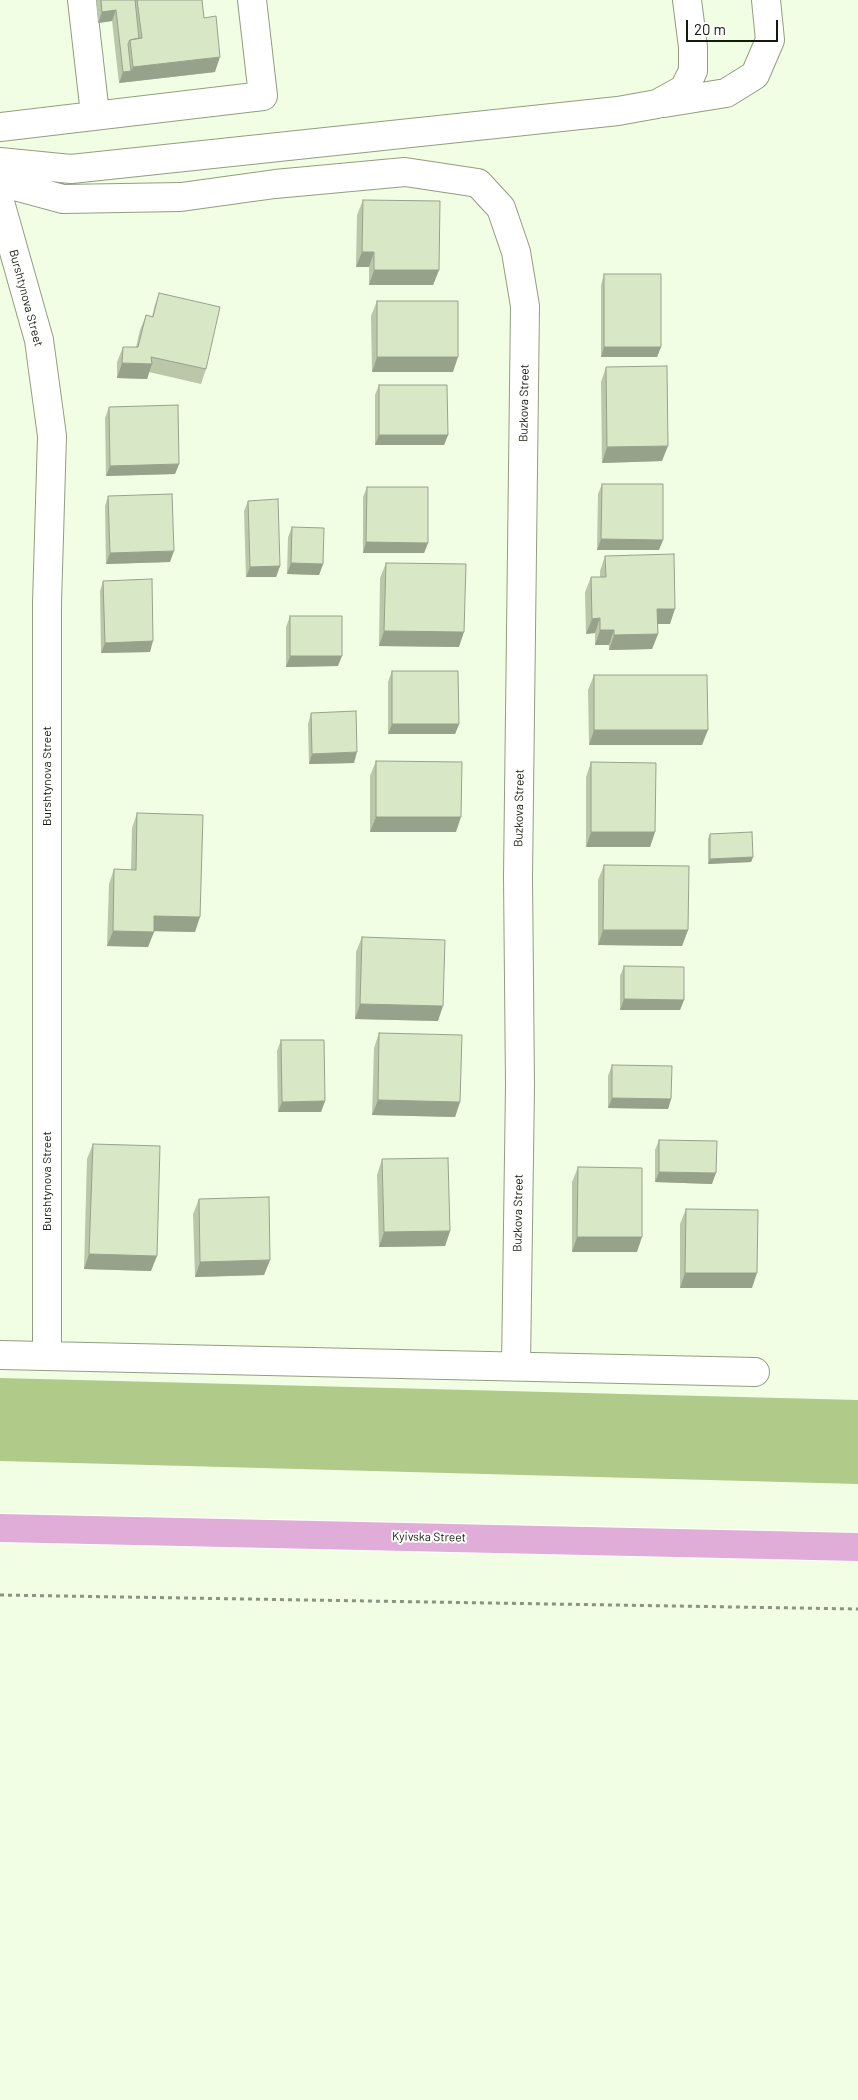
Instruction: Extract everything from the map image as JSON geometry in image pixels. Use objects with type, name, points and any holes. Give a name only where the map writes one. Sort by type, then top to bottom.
[{"type":"main road","name":"Kyivska Street","points":[[0,1528],[858,1546]]},
{"type":"street","points":[[82,0],[95,114]]},
{"type":"street","points":[[0,127],[95,114],[263,96],[252,0]]},
{"type":"street","points":[[657,104],[684,89],[693,71],[693,47],[687,0]]},
{"type":"street","points":[[0,162],[72,169],[608,112],[726,93],[756,75],[770,40],[766,0]]},
{"type":"street","name":"Buzkova Street","points":[[0,182],[63,199],[181,197],[275,184],[405,172],[478,184],[502,208],[516,252],[525,306],[518,876],[520,1086],[516,1366]]},
{"type":"street","name":"Burshtynova Street","points":[[0,202],[39,340],[52,436],[47,603],[47,1356]]},
{"type":"street","points":[[0,1355],[755,1372]]},
{"type":"path","points":[[0,1595],[858,1609]]},
{"type":"green space","points":[[0,1378],[858,1400],[858,1484],[0,1461]]},
{"type":"building","points":[[101,0],[135,0],[139,38],[130,40],[128,44],[131,71],[123,72],[116,10],[102,12]]},
{"type":"building","points":[[137,0],[202,0],[204,18],[216,16],[220,57],[133,67],[130,40],[142,38]]},
{"type":"building","points":[[363,200],[440,201],[439,270],[374,270],[374,252],[362,252]]},
{"type":"building","points":[[604,274],[661,274],[661,347],[604,347]]},
{"type":"building","points":[[159,293],[220,307],[206,369],[151,357],[152,364],[122,363],[123,347],[138,347],[146,315],[153,317]]},
{"type":"building","points":[[377,301],[458,301],[458,357],[377,357]]},
{"type":"building","points":[[667,366],[668,446],[607,447],[606,367]]},
{"type":"building","points":[[379,385],[447,385],[448,435],[379,435]]},
{"type":"building","points":[[178,405],[179,464],[110,466],[109,407]]},
{"type":"building","points":[[602,484],[663,484],[663,540],[601,539]]},
{"type":"building","points":[[367,487],[428,487],[428,543],[366,542]]},
{"type":"building","points":[[172,494],[174,551],[110,553],[108,496]]},
{"type":"building","points":[[278,499],[280,566],[250,567],[248,501]]},
{"type":"building","points":[[292,527],[324,528],[323,564],[291,563]]},
{"type":"building","points":[[674,554],[675,609],[657,609],[658,634],[614,635],[614,630],[600,630],[600,618],[592,619],[591,577],[606,577],[605,556]]},
{"type":"building","points":[[386,563],[466,564],[464,632],[384,631]]},
{"type":"building","points":[[152,579],[153,641],[105,643],[103,581]]},
{"type":"building","points":[[290,616],[342,616],[342,656],[290,656]]},
{"type":"building","points":[[392,671],[458,671],[459,724],[392,724]]},
{"type":"building","points":[[594,675],[707,675],[708,730],[594,730]]},
{"type":"building","points":[[356,711],[357,752],[312,754],[311,713]]},
{"type":"building","points":[[376,761],[462,762],[461,817],[376,817]]},
{"type":"building","points":[[591,762],[656,763],[655,832],[591,832]]},
{"type":"building","points":[[137,813],[203,815],[200,917],[154,916],[154,932],[113,931],[114,869],[136,870]]},
{"type":"building","points":[[752,832],[753,857],[710,859],[710,834]]},
{"type":"building","points":[[604,865],[689,866],[688,930],[603,930]]},
{"type":"building","points":[[362,937],[445,940],[443,1006],[360,1004]]},
{"type":"building","points":[[624,966],[684,967],[684,1000],[624,999]]},
{"type":"building","points":[[379,1033],[462,1035],[460,1102],[378,1100]]},
{"type":"building","points":[[281,1040],[324,1040],[325,1101],[282,1102]]},
{"type":"building","points":[[612,1065],[672,1066],[671,1099],[612,1098]]},
{"type":"building","points":[[659,1140],[717,1141],[716,1173],[659,1172]]},
{"type":"building","points":[[93,1144],[160,1146],[157,1256],[89,1254]]},
{"type":"building","points":[[448,1158],[450,1231],[384,1232],[382,1159]]},
{"type":"building","points":[[578,1167],[642,1168],[642,1237],[577,1237]]},
{"type":"building","points":[[269,1197],[270,1260],[200,1262],[199,1199]]},
{"type":"building","points":[[686,1209],[758,1210],[757,1273],[685,1273]]}]
